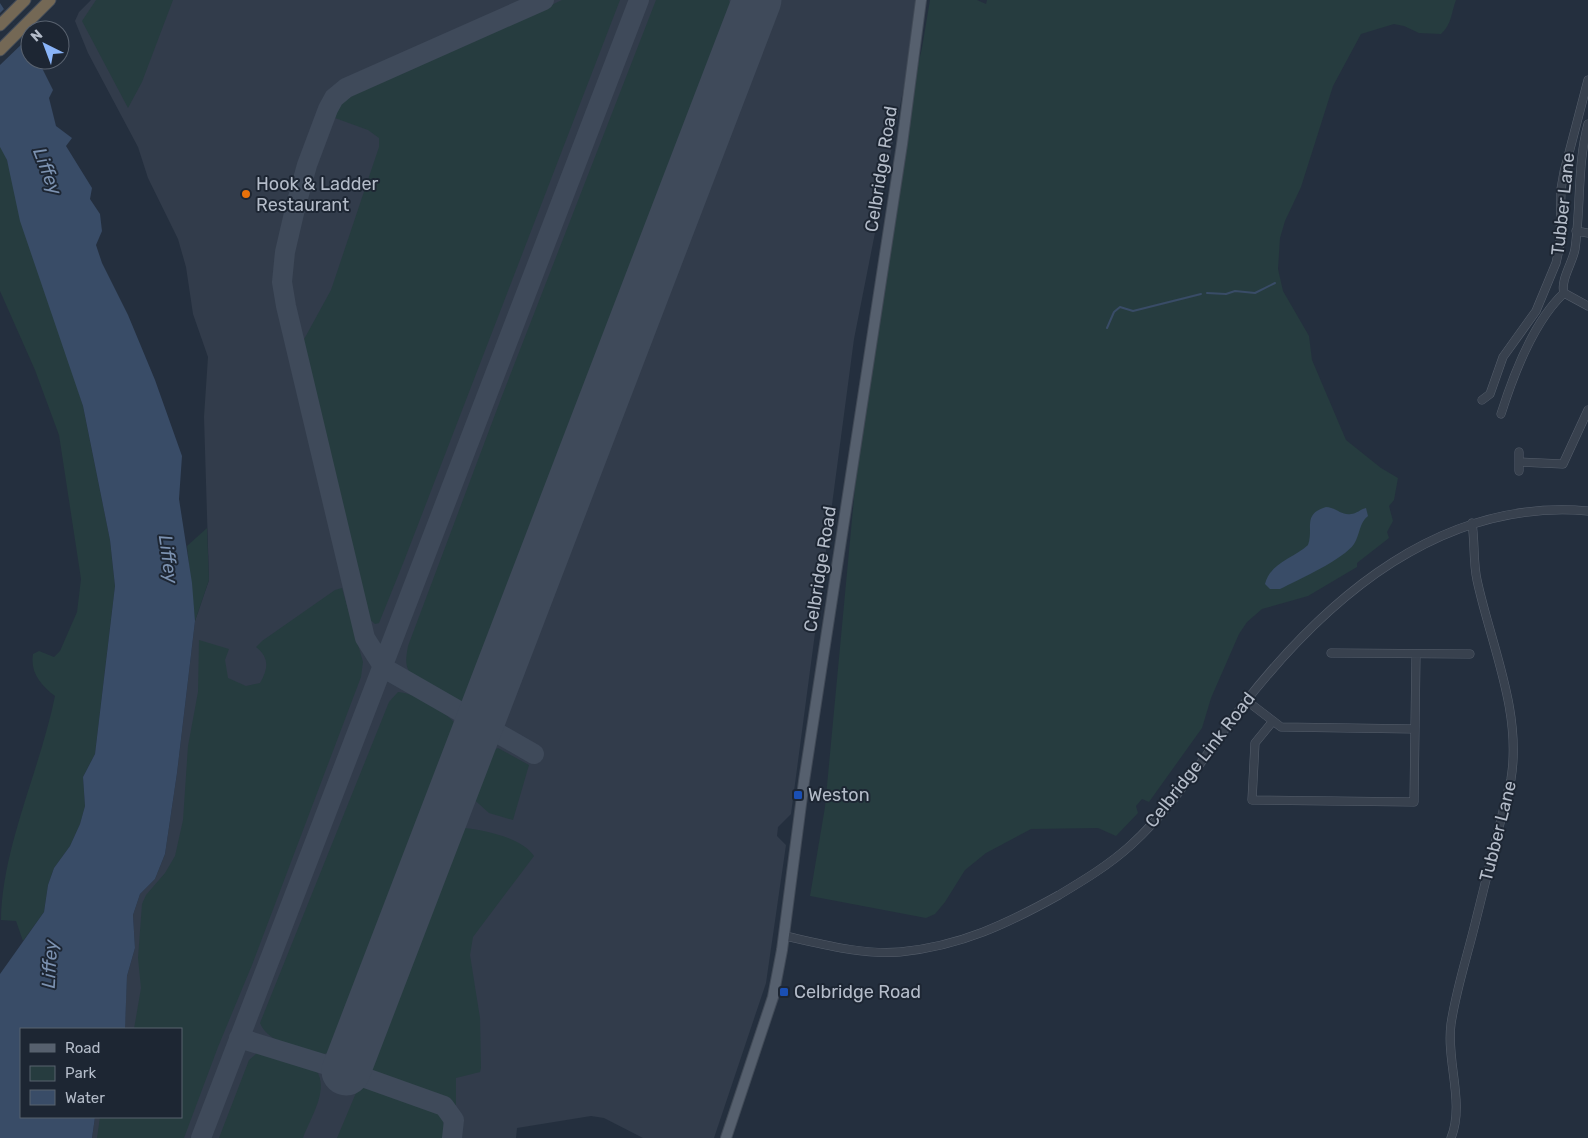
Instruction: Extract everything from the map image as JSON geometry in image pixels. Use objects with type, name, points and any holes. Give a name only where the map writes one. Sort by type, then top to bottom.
[{"type":"highway","points":[[0,50],[50,0]]},
{"type":"highway","points":[[0,25],[24,1]]},
{"type":"main road","name":"Celbridge Road","points":[[726,1138],[773,997],[785,936],[806,764],[902,144],[921,0]]},
{"type":"street","name":"Tubber Lane","points":[[1482,400],[1490,394],[1503,357],[1536,312],[1556,263],[1560,245],[1561,189],[1588,80]]},
{"type":"street","points":[[1564,294],[1563,286],[1574,251],[1579,206],[1578,182],[1586,148],[1588,124]]},
{"type":"street","points":[[1576,232],[1588,233]]},
{"type":"street","points":[[1564,294],[1588,306]]},
{"type":"street","points":[[1501,414],[1510,386],[1530,343],[1554,303],[1564,294]]},
{"type":"street","points":[[1519,462],[1561,465],[1570,451],[1588,410]]},
{"type":"street","points":[[1519,452],[1519,472]]},
{"type":"street","name":"Celbridge Link Road","points":[[785,936],[849,949],[899,952],[950,943],[1009,922],[1085,880],[1131,845],[1160,814],[1288,651],[1352,593],[1415,548],[1436,537],[1472,523],[1514,513],[1536,510],[1588,511]]},
{"type":"street","name":"Tubber Lane","points":[[1451,1138],[1455,1128],[1456,1111],[1450,1053],[1451,1026],[1463,968],[1511,780],[1515,756],[1509,707],[1478,582],[1472,523]]},
{"type":"street","points":[[1332,653],[1470,654]]},
{"type":"street","points":[[1273,721],[1255,743],[1252,800],[1414,802],[1416,654]]},
{"type":"street","points":[[1247,701],[1281,727],[1415,729]]},
{"type":"shaded area","points":[[91,0],[921,0],[854,339],[791,814],[778,827],[777,836],[786,845],[766,983],[714,1138],[643,1138],[604,1118],[591,1116],[517,1128],[516,1138],[92,1138],[95,1118],[182,1118],[182,1028],[125,1028],[127,976],[135,948],[133,915],[140,894],[155,879],[165,854],[177,773],[195,621],[209,580],[204,417],[208,357],[193,314],[186,267],[178,239],[148,178],[138,147],[88,53],[75,21],[79,12]]},
{"type":"green space","points":[[96,0],[173,0],[142,82],[128,108],[82,21]]},
{"type":"green space","points":[[562,0],[620,0],[404,561],[379,623],[375,624],[367,617],[302,343],[331,290],[379,147],[379,138],[368,130],[335,118],[340,104],[365,87],[470,43]]},
{"type":"green space","points":[[656,0],[729,0],[731,16],[594,379],[475,682],[464,703],[409,672],[406,658],[408,646],[502,396]]},
{"type":"green space","points":[[930,0],[977,0],[986,4],[987,0],[1456,0],[1449,22],[1441,34],[1419,33],[1404,26],[1394,24],[1361,34],[1333,86],[1301,187],[1285,221],[1280,238],[1278,269],[1283,291],[1309,336],[1312,360],[1346,440],[1381,468],[1398,478],[1394,500],[1389,506],[1393,521],[1387,532],[1389,538],[1357,563],[1357,567],[1308,596],[1262,609],[1247,622],[1239,634],[1211,698],[1202,728],[1149,802],[1142,799],[1136,806],[1138,813],[1116,836],[1098,828],[1031,829],[986,853],[965,870],[945,902],[935,914],[926,918],[810,896],[825,807],[857,466],[863,430],[895,161],[922,48]]},
{"type":"green space","points":[[0,144],[7,160],[83,406],[110,540],[115,586],[95,754],[83,777],[85,806],[80,824],[70,846],[54,868],[48,885],[44,912],[23,941],[16,921],[1,920],[3,892],[15,837],[55,696],[45,687],[35,673],[33,654],[39,651],[54,657],[60,651],[77,612],[81,579],[59,435],[35,370],[0,291]]},
{"type":"green space","points":[[207,528],[209,580],[195,621],[187,546]]},
{"type":"green space","points":[[342,588],[363,662],[361,677],[184,1138],[97,1138],[100,1118],[182,1118],[182,1028],[134,1028],[141,988],[138,958],[142,904],[146,895],[165,873],[175,856],[183,820],[188,746],[198,692],[199,640],[229,649],[225,660],[228,678],[246,686],[260,683],[265,673],[266,660],[261,651],[256,647],[335,590]]},
{"type":"green space","points":[[398,692],[414,696],[437,708],[456,724],[456,732],[425,816],[334,1043],[328,1053],[323,1054],[278,1041],[264,1030],[260,1023],[389,702]]},
{"type":"green space","points":[[498,748],[529,765],[513,820],[489,813],[469,795],[485,755]]},
{"type":"green space","points":[[464,828],[492,833],[512,840],[521,844],[534,856],[473,937],[470,955],[480,1018],[481,1068],[480,1072],[456,1078],[456,1105],[448,1105],[373,1076],[369,1074],[366,1066],[458,832]]},
{"type":"green space","points":[[257,1053],[268,1053],[316,1070],[320,1078],[320,1095],[303,1138],[219,1138],[249,1060]]},
{"type":"green space","points":[[361,1081],[402,1093],[434,1108],[442,1118],[444,1138],[337,1138]]},
{"type":"water","name":"Liffey","points":[[0,3],[20,34],[20,70],[43,70],[53,90],[49,98],[56,126],[72,138],[66,146],[92,188],[90,199],[100,214],[102,231],[96,245],[102,263],[128,315],[155,380],[182,456],[179,499],[192,583],[195,621],[177,773],[165,854],[155,879],[140,894],[133,915],[135,948],[127,976],[125,1028],[20,1028],[20,1118],[95,1118],[92,1138],[0,1138],[0,974],[44,912],[48,885],[54,868],[70,846],[80,824],[85,806],[83,777],[95,754],[115,586],[110,540],[83,406],[20,221],[7,160],[0,147]]},
{"type":"water","points":[[1326,507],[1348,514],[1366,508],[1368,516],[1363,522],[1354,544],[1341,556],[1320,569],[1280,589],[1270,589],[1265,584],[1272,571],[1283,561],[1308,545],[1311,518],[1319,510]]},
{"type":"pier","points":[[4,9],[20,33],[20,46],[0,65],[0,13]]},
{"type":"waterway","points":[[1207,293],[1226,294],[1235,291],[1255,293],[1275,283]]},
{"type":"waterway","points":[[1107,328],[1114,312],[1120,307],[1133,311],[1201,294]]},
{"type":"taxiway","points":[[534,754],[384,668],[365,638],[286,306],[282,282],[285,252],[307,165],[334,98],[346,88],[544,0]]},
{"type":"taxiway","points":[[201,1138],[639,0]]},
{"type":"taxiway","points":[[239,1038],[346,1071],[444,1106],[454,1120],[452,1138]]},
{"type":"runway","points":[[346,1071],[757,0]]},
{"type":"place","name":"Hook & Ladder Restaurant","points":[[246,194]]},
{"type":"place","name":"Weston","points":[[798,795]]},
{"type":"place","name":"Celbridge Road","points":[[784,992]]}]
